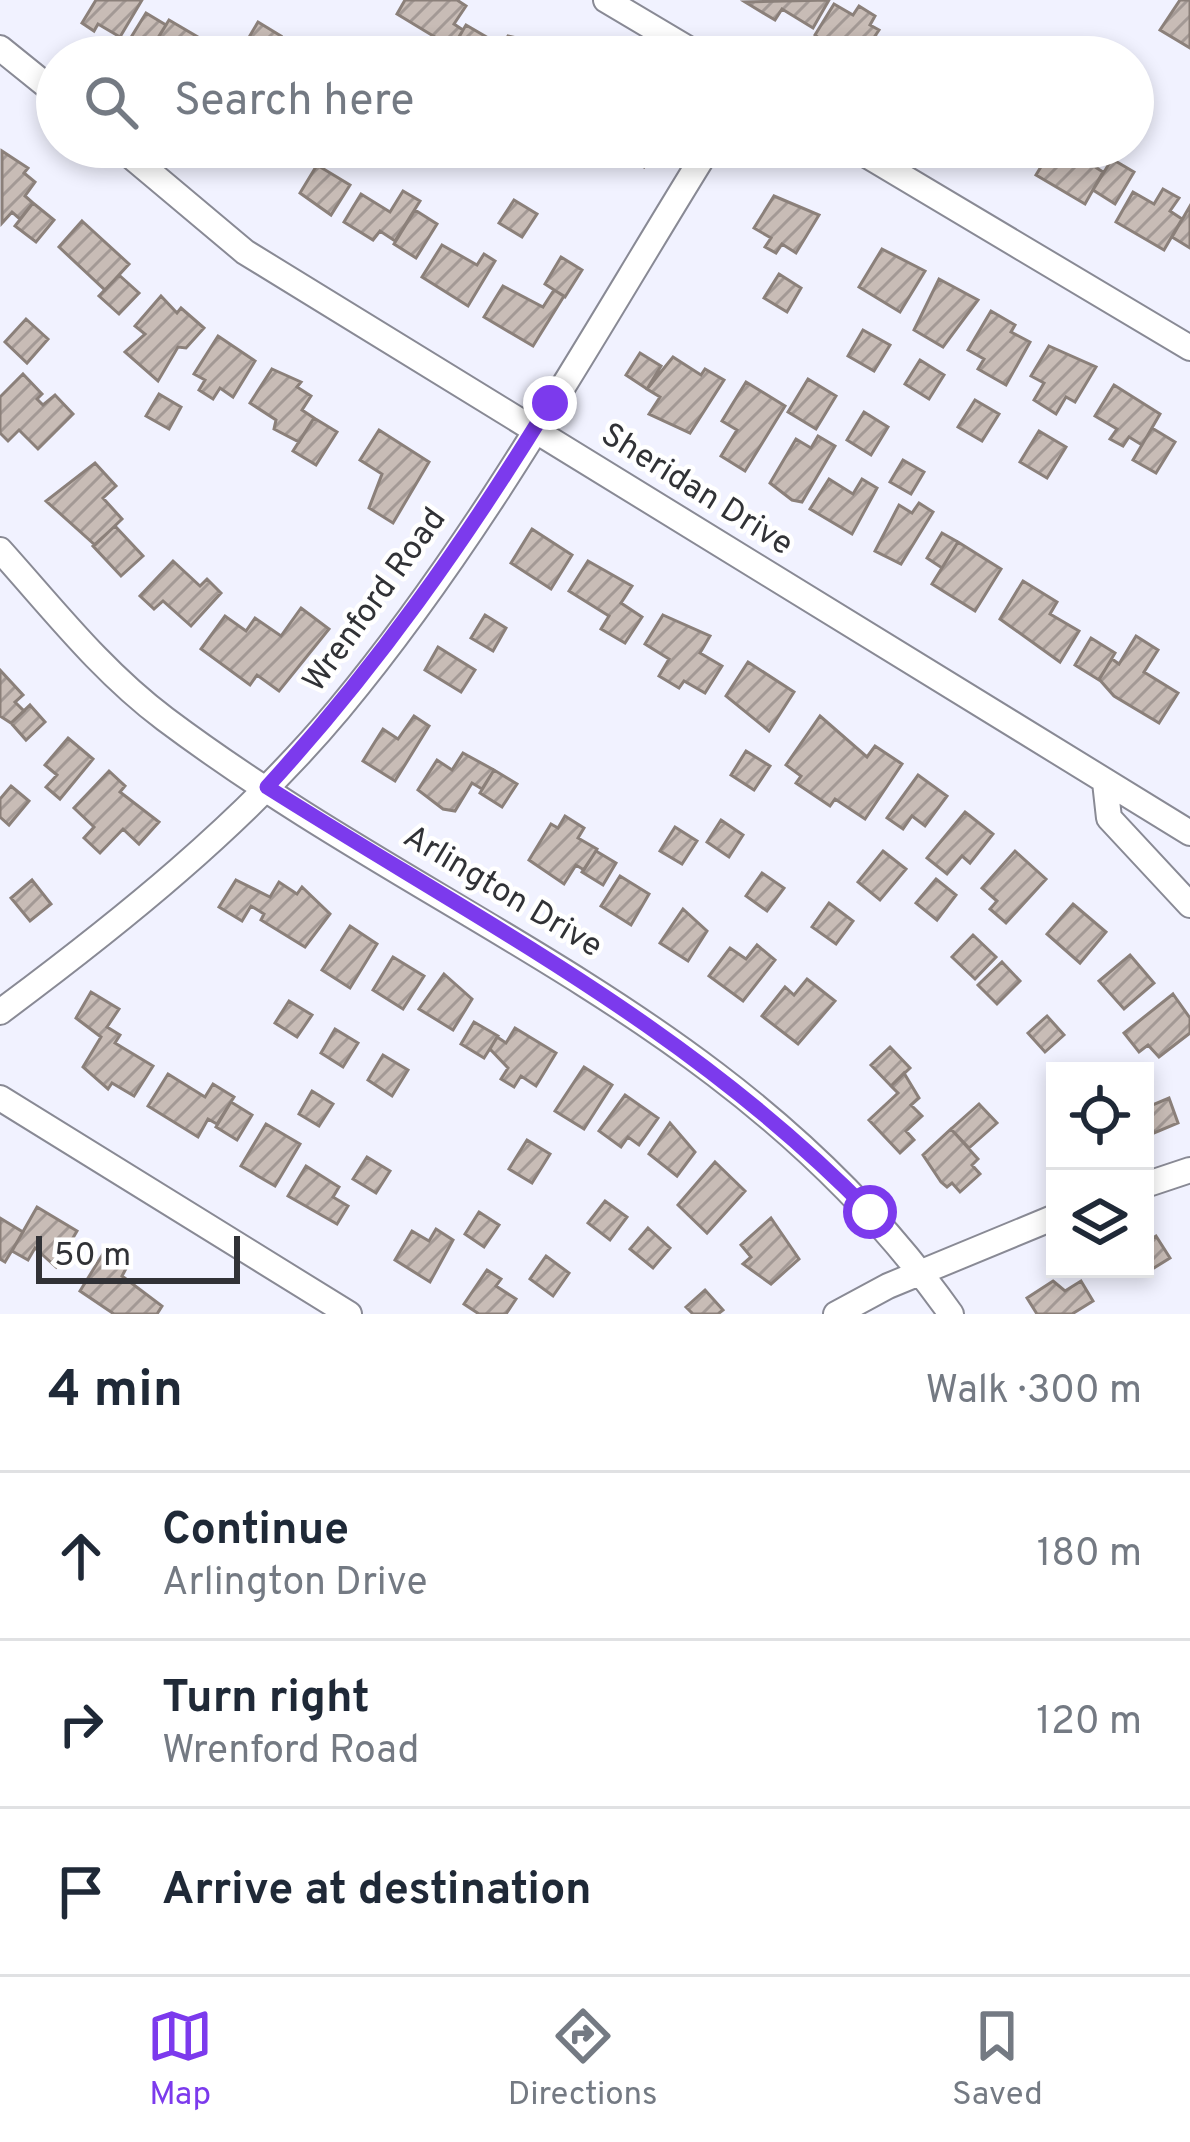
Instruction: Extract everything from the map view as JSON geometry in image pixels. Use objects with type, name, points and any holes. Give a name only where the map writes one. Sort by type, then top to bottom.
[{"type":"street","points":[[606,0],[667,36]]},
{"type":"street","points":[[0,48],[36,77]]},
{"type":"street","name":"Sheridan Drive","points":[[145,168],[245,252],[1190,833]]},
{"type":"street","name":"Wrenford Road","points":[[0,1012],[131,911],[267,787],[338,711],[436,583],[696,168]]},
{"type":"street","points":[[888,168],[1190,348]]},
{"type":"street","name":"Arlington Drive","points":[[0,550],[75,637],[132,691],[267,787],[610,998],[709,1066],[819,1160],[951,1314]]},
{"type":"street","points":[[1105,782],[1109,818],[1190,905]]},
{"type":"street","points":[[0,1098],[349,1314]]},
{"type":"street","points":[[1154,1182],[1190,1170]]},
{"type":"street","points":[[836,1314],[1046,1220]]},
{"type":"building","points":[[96,0],[142,0],[121,36],[98,24],[94,31],[82,23]]},
{"type":"building","points":[[405,0],[457,0],[466,6],[454,24],[463,30],[460,36],[433,36],[397,14]]},
{"type":"building","points":[[829,0],[813,28],[782,9],[775,20],[745,2]]},
{"type":"building","points":[[1180,0],[1190,0],[1190,48],[1160,30]]},
{"type":"building","points":[[834,4],[853,15],[859,6],[875,16],[870,25],[879,30],[875,36],[815,35]]},
{"type":"building","points":[[146,13],[166,25],[159,36],[132,36]]},
{"type":"building","points":[[169,20],[196,36],[159,36]]},
{"type":"building","points":[[258,22],[281,36],[250,36]]},
{"type":"building","points":[[466,25],[485,36],[459,36]]},
{"type":"building","points":[[2,151],[28,168],[24,173],[35,182],[25,196],[33,203],[20,219],[12,212],[2,223]]},
{"type":"building","points":[[315,168],[350,185],[331,215],[300,193]]},
{"type":"building","points":[[1040,168],[1103,172],[1085,204],[1036,175]]},
{"type":"building","points":[[1106,168],[1134,172],[1115,204],[1093,190]]},
{"type":"building","points":[[1163,189],[1179,198],[1170,211],[1182,219],[1164,250],[1116,222],[1133,192],[1154,204]]},
{"type":"building","points":[[403,191],[420,201],[395,241],[380,231],[373,240],[344,222],[361,194],[390,212]]},
{"type":"building","points":[[774,196],[819,215],[796,253],[782,244],[776,253],[765,247],[771,238],[754,228]]},
{"type":"building","points":[[514,200],[537,214],[522,237],[499,223]]},
{"type":"building","points":[[33,203],[54,220],[36,242],[15,226]]},
{"type":"building","points":[[1190,206],[1190,248],[1172,237]]},
{"type":"building","points":[[415,210],[437,224],[416,258],[394,244]]},
{"type":"building","points":[[82,221],[129,264],[105,290],[59,247]]},
{"type":"building","points":[[442,245],[477,265],[484,254],[495,261],[468,306],[422,277]]},
{"type":"building","points":[[882,249],[925,271],[900,312],[859,287]]},
{"type":"building","points":[[561,257],[582,270],[565,297],[545,284]]},
{"type":"building","points":[[779,274],[801,288],[787,312],[764,298]]},
{"type":"building","points":[[119,275],[139,293],[119,314],[99,296]]},
{"type":"building","points":[[939,279],[978,300],[943,347],[914,330]]},
{"type":"building","points":[[503,286],[543,307],[554,290],[564,296],[533,346],[484,317]]},
{"type":"building","points":[[161,296],[177,313],[181,308],[204,328],[186,348],[178,347],[158,381],[125,352],[145,334],[135,326]]},
{"type":"building","points":[[991,311],[1015,325],[1011,332],[1030,342],[1006,385],[978,369],[984,359],[968,350]]},
{"type":"building","points":[[26,319],[48,339],[27,363],[5,342]]},
{"type":"building","points":[[863,330],[890,345],[874,371],[848,356]]},
{"type":"building","points":[[218,336],[255,361],[233,397],[220,388],[213,399],[199,390],[205,380],[194,374]]},
{"type":"building","points":[[1049,346],[1096,367],[1075,402],[1066,397],[1056,414],[1034,400],[1044,383],[1031,376]]},
{"type":"building","points":[[640,353],[661,366],[647,389],[626,375]]},
{"type":"building","points":[[673,357],[701,375],[705,369],[724,380],[690,433],[649,414],[660,397],[647,389]]},
{"type":"building","points":[[920,360],[944,375],[929,399],[905,384]]},
{"type":"building","points":[[272,369],[301,382],[297,387],[311,396],[302,410],[314,418],[299,442],[274,429],[276,420],[250,403]]},
{"type":"building","points":[[23,374],[42,394],[37,399],[43,405],[55,395],[73,414],[38,449],[19,430],[8,441],[0,433],[0,397]]},
{"type":"building","points":[[808,379],[836,396],[816,429],[788,412]]},
{"type":"building","points":[[746,382],[785,406],[745,471],[721,456],[737,430],[722,421]]},
{"type":"building","points":[[1114,385],[1160,414],[1142,445],[1129,437],[1123,446],[1110,439],[1117,429],[1095,416]]},
{"type":"building","points":[[159,394],[181,407],[169,429],[146,416]]},
{"type":"building","points":[[975,400],[999,414],[982,441],[958,427]]},
{"type":"building","points":[[864,412],[888,427],[871,455],[847,440]]},
{"type":"building","points":[[314,418],[337,432],[316,465],[293,451]]},
{"type":"building","points":[[1152,428],[1175,442],[1156,473],[1133,460]]},
{"type":"building","points":[[379,430],[429,462],[393,523],[369,508],[382,474],[360,460]]},
{"type":"building","points":[[1039,431],[1066,447],[1047,478],[1020,462]]},
{"type":"building","points":[[818,436],[835,446],[802,502],[792,500],[770,483],[796,439],[811,448]]},
{"type":"building","points":[[903,460],[924,472],[911,494],[890,482]]},
{"type":"building","points":[[95,463],[116,486],[103,498],[122,519],[95,545],[46,501]]},
{"type":"building","points":[[829,479],[853,494],[862,479],[877,488],[852,534],[810,509]]},
{"type":"building","points":[[919,503],[933,512],[901,564],[875,551],[899,505],[912,513]]},
{"type":"building","points":[[115,526],[143,556],[121,576],[93,546]]},
{"type":"building","points":[[532,529],[572,555],[551,589],[511,563]]},
{"type":"building","points":[[942,533],[958,542],[942,568],[927,558]]},
{"type":"building","points":[[958,542],[1001,569],[975,611],[932,584]]},
{"type":"building","points":[[173,561],[200,586],[207,579],[221,593],[191,626],[163,601],[154,609],[140,596]]},
{"type":"building","points":[[588,561],[632,586],[621,603],[642,617],[625,643],[601,629],[609,616],[569,591]]},
{"type":"building","points":[[1023,581],[1057,602],[1050,614],[1079,631],[1060,662],[1000,619]]},
{"type":"building","points":[[301,608],[329,629],[279,691],[257,675],[250,685],[201,649],[225,616],[246,631],[255,618],[281,636]]},
{"type":"building","points":[[485,615],[506,628],[493,651],[471,638]]},
{"type":"building","points":[[663,615],[710,636],[700,653],[722,666],[705,693],[684,681],[679,688],[659,676],[669,659],[645,644]]},
{"type":"building","points":[[1136,636],[1158,650],[1144,672],[1178,693],[1159,723],[1114,696],[1099,679],[1112,659],[1119,664]]},
{"type":"building","points":[[1091,638],[1115,653],[1099,680],[1075,665]]},
{"type":"building","points":[[438,647],[475,670],[461,692],[425,670]]},
{"type":"building","points":[[748,662],[794,692],[769,731],[726,696]]},
{"type":"building","points":[[0,670],[23,695],[15,702],[24,711],[11,723],[0,716]]},
{"type":"building","points":[[30,705],[45,722],[26,740],[11,723]]},
{"type":"building","points":[[414,716],[429,726],[395,781],[363,761],[383,729],[398,739]]},
{"type":"building","points":[[820,716],[867,757],[875,746],[902,764],[865,819],[835,799],[830,806],[796,783],[801,776],[786,765]]},
{"type":"building","points":[[68,738],[93,759],[60,799],[46,787],[57,775],[45,765]]},
{"type":"building","points":[[746,751],[770,766],[754,790],[731,775]]},
{"type":"building","points":[[463,753],[494,770],[482,789],[472,783],[455,811],[443,809],[418,790],[437,760],[452,770]]},
{"type":"building","points":[[494,770],[517,784],[502,807],[480,793]]},
{"type":"building","points":[[109,771],[125,786],[120,792],[159,822],[139,844],[123,829],[100,853],[84,838],[94,827],[74,808]]},
{"type":"building","points":[[918,775],[947,796],[925,826],[912,816],[903,829],[887,818]]},
{"type":"building","points":[[11,786],[29,801],[9,825],[0,817],[0,799]]},
{"type":"building","points":[[965,812],[993,834],[970,863],[962,856],[947,874],[927,858]]},
{"type":"building","points":[[565,816],[584,828],[578,838],[597,849],[584,870],[576,865],[564,884],[529,860],[551,824],[558,828]]},
{"type":"building","points":[[721,820],[743,835],[729,857],[707,842]]},
{"type":"building","points":[[675,827],[697,841],[682,864],[660,851]]},
{"type":"building","points":[[596,851],[616,863],[603,885],[582,872]]},
{"type":"building","points":[[883,851],[906,869],[880,900],[858,882]]},
{"type":"building","points":[[1015,851],[1046,879],[1006,923],[990,909],[997,901],[982,888]]},
{"type":"building","points":[[762,873],[784,888],[767,911],[746,896]]},
{"type":"building","points":[[620,876],[649,894],[631,925],[601,906]]},
{"type":"building","points":[[936,879],[956,895],[937,920],[916,903]]},
{"type":"building","points":[[32,880],[51,904],[30,921],[11,898]]},
{"type":"building","points":[[236,880],[270,897],[279,882],[297,894],[302,887],[330,914],[305,947],[261,920],[264,914],[251,906],[242,921],[219,907]]},
{"type":"building","points":[[829,903],[853,921],[836,944],[812,927]]},
{"type":"building","points":[[1073,904],[1106,932],[1080,963],[1047,934]]},
{"type":"building","points":[[683,909],[707,931],[688,961],[660,943]]},
{"type":"building","points":[[350,926],[377,944],[350,988],[322,970]]},
{"type":"building","points":[[973,935],[996,957],[975,979],[952,957]]},
{"type":"building","points":[[757,945],[775,960],[743,1001],[709,976],[730,948],[746,959]]},
{"type":"building","points":[[1130,955],[1154,983],[1124,1009],[1099,981]]},
{"type":"building","points":[[393,957],[424,976],[403,1009],[373,990]]},
{"type":"building","points":[[1002,962],[1020,981],[997,1004],[978,985]]},
{"type":"building","points":[[444,974],[472,999],[453,1030],[419,1009]]},
{"type":"building","points":[[807,979],[835,1001],[798,1044],[762,1016],[785,987],[794,995]]},
{"type":"building","points":[[91,992],[119,1009],[107,1027],[120,1035],[115,1043],[153,1066],[134,1096],[112,1083],[108,1089],[83,1067],[101,1037],[76,1018]]},
{"type":"building","points":[[1173,994],[1190,1018],[1190,1033],[1159,1057],[1148,1045],[1139,1052],[1124,1033]]},
{"type":"building","points":[[289,1001],[312,1015],[297,1037],[275,1023]]},
{"type":"building","points":[[1047,1016],[1064,1035],[1045,1052],[1028,1033]]},
{"type":"building","points":[[474,1022],[498,1036],[484,1058],[461,1044]]},
{"type":"building","points":[[515,1028],[556,1053],[536,1086],[521,1076],[514,1087],[501,1079],[508,1068],[490,1049],[497,1037],[506,1043]]},
{"type":"building","points":[[335,1029],[358,1043],[343,1067],[321,1053]]},
{"type":"building","points":[[890,1047],[910,1068],[891,1086],[871,1065]]},
{"type":"building","points":[[383,1055],[408,1070],[392,1096],[368,1080]]},
{"type":"building","points":[[584,1067],[612,1085],[584,1129],[555,1111]]},
{"type":"building","points":[[904,1073],[919,1098],[911,1105],[922,1116],[906,1131],[914,1140],[900,1153],[869,1120],[898,1093],[891,1086]]},
{"type":"building","points":[[168,1074],[205,1097],[213,1084],[234,1097],[217,1124],[208,1119],[198,1137],[148,1106]]},
{"type":"building","points":[[312,1091],[333,1104],[319,1126],[299,1114]]},
{"type":"building","points":[[625,1095],[658,1118],[639,1145],[628,1137],[621,1147],[599,1131]]},
{"type":"building","points":[[1169,1098],[1178,1123],[1154,1133],[1154,1104]]},
{"type":"building","points":[[231,1102],[252,1115],[237,1140],[216,1127]]},
{"type":"building","points":[[979,1104],[997,1123],[969,1148],[951,1129]]},
{"type":"building","points":[[670,1123],[695,1152],[677,1176],[649,1154]]},
{"type":"building","points":[[266,1124],[300,1144],[275,1186],[241,1166]]},
{"type":"building","points":[[951,1129],[978,1159],[972,1165],[980,1174],[960,1192],[952,1183],[947,1187],[941,1182],[923,1155]]},
{"type":"building","points":[[527,1140],[550,1154],[532,1183],[509,1169]]},
{"type":"building","points":[[367,1157],[390,1171],[376,1193],[353,1179]]},
{"type":"building","points":[[715,1162],[745,1191],[707,1233],[678,1205]]},
{"type":"building","points":[[306,1166],[339,1187],[333,1197],[348,1206],[337,1224],[288,1196]]},
{"type":"building","points":[[605,1201],[627,1217],[610,1240],[588,1223]]},
{"type":"building","points":[[37,1207],[77,1231],[56,1267],[35,1248],[28,1260],[12,1251]]},
{"type":"building","points":[[479,1212],[499,1225],[484,1247],[465,1234]]},
{"type":"building","points":[[0,1218],[23,1232],[5,1262],[0,1259]]},
{"type":"building","points":[[771,1218],[799,1259],[771,1284],[743,1264],[751,1257],[741,1245]]},
{"type":"building","points":[[648,1228],[670,1248],[653,1268],[630,1249]]},
{"type":"building","points":[[436,1229],[453,1240],[430,1282],[395,1260],[412,1231],[429,1241]]},
{"type":"building","points":[[1154,1237],[1170,1258],[1154,1268]]},
{"type":"building","points":[[106,1249],[129,1263],[122,1276],[162,1306],[157,1314],[114,1314],[80,1291]]},
{"type":"building","points":[[546,1256],[569,1273],[553,1296],[530,1279]]},
{"type":"building","points":[[487,1270],[501,1279],[496,1286],[516,1299],[506,1314],[479,1314],[464,1304]]},
{"type":"building","points":[[1053,1281],[1065,1291],[1081,1281],[1093,1301],[1072,1314],[1037,1314],[1027,1298]]},
{"type":"building","points":[[705,1290],[723,1310],[718,1314],[693,1314],[686,1307]]},
{"type":"route","points":[[550,403],[436,583],[338,711],[267,787],[662,1032],[756,1103],[870,1212]]}]
